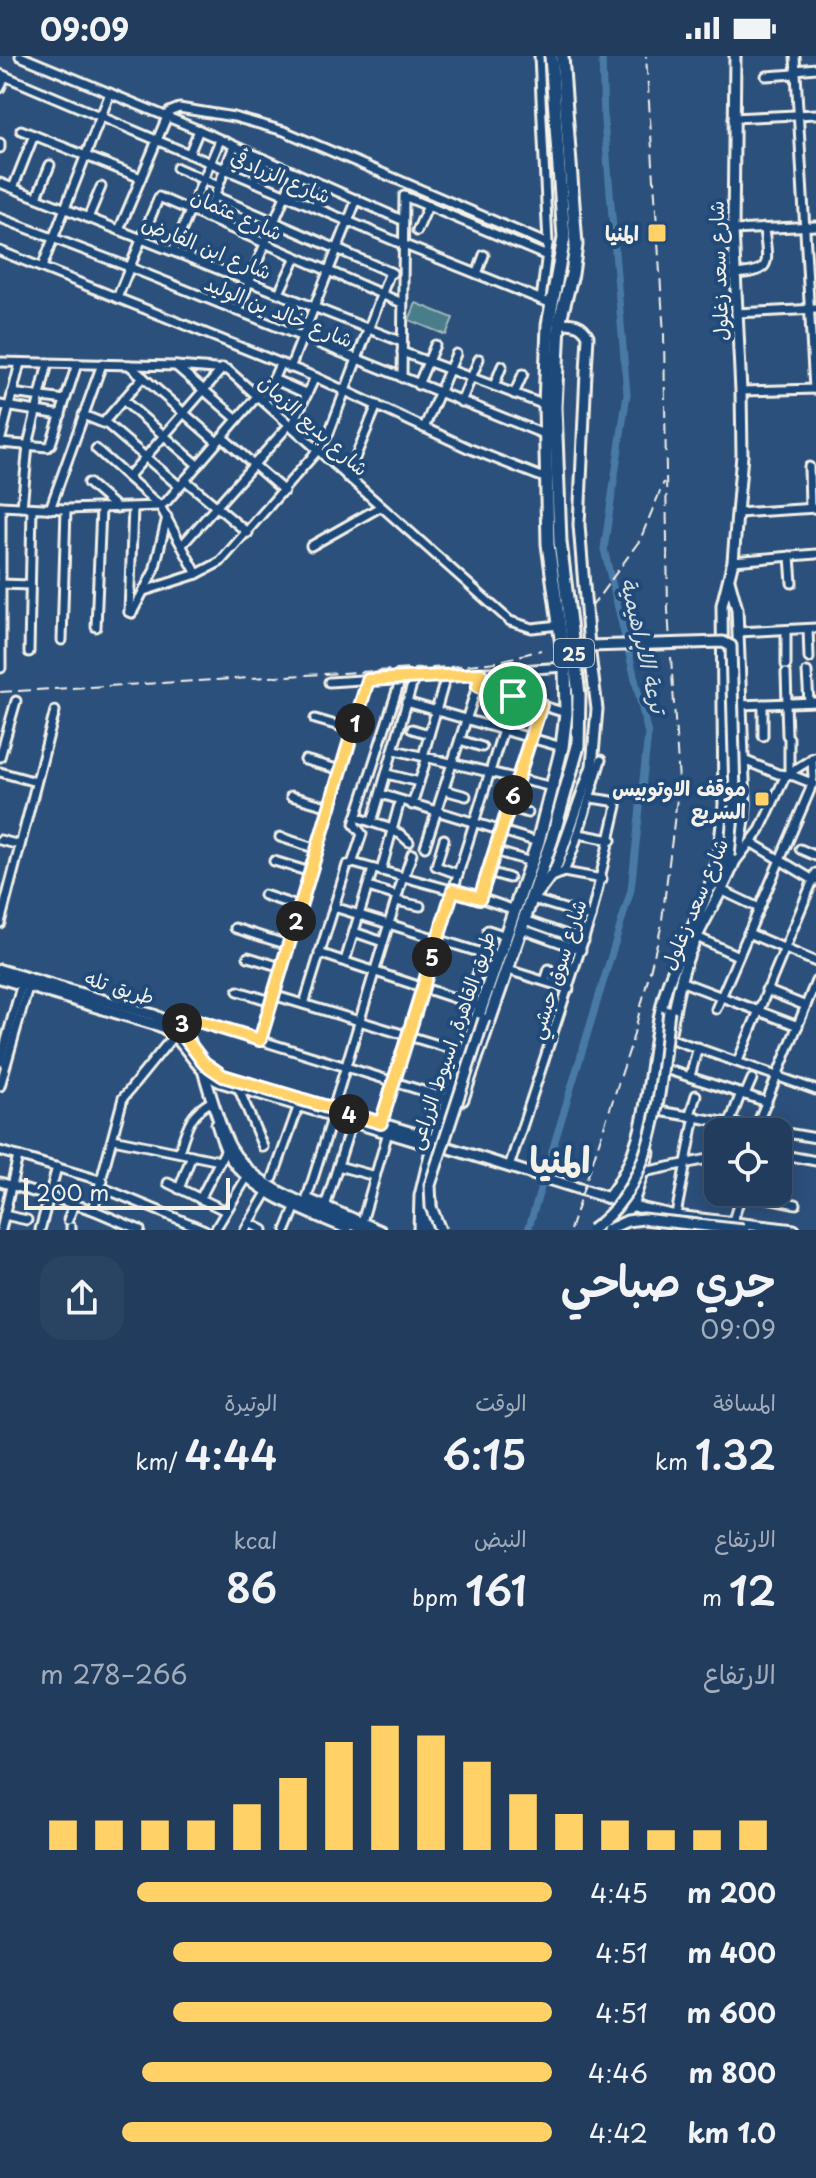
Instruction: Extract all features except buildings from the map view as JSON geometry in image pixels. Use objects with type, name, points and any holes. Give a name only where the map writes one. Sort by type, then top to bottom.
[{"type":"highway","name":"طريق القاهرة, اسيوط الزراعى","points":[[420,1230],[424,1210],[423,1183],[508,970],[532,899],[566,713],[545,405],[546,302],[561,265],[564,238],[553,57]]},
{"type":"highway","name":"طريق القاهرة, اسيوط الزراعى","points":[[440,1145],[449,1099],[483,1013],[531,862],[575,762],[580,729],[579,695],[554,543],[559,323],[576,245],[553,57]]},
{"type":"highway","name":"طريق القاهرة, اسيوط الزراعى","points":[[424,1210],[430,1230]]},
{"type":"main road","name":"شارع سعد زغلول","points":[[608,1198],[625,1171],[639,1137],[650,1093],[664,996],[710,887],[724,806],[722,605],[733,561],[742,455],[733,230],[735,56]]},
{"type":"main road","name":"طريق القاهرة, اسيوط الزراعى","points":[[483,1013],[522,913],[552,877],[588,782],[595,750],[597,709],[579,525],[588,336],[577,324],[559,323]]},
{"type":"main road","name":"شارع سعد زغلول","points":[[632,1206],[659,1111],[680,981],[697,937],[721,890],[745,822],[738,632],[736,603],[729,580]]},
{"type":"main road","points":[[589,646],[723,642],[731,646],[735,795],[732,858],[710,887]]},
{"type":"main road","points":[[717,860],[724,868]]},
{"type":"main road","points":[[591,1230],[621,1204],[639,1169],[656,1111],[669,1011],[680,958]]},
{"type":"main road","name":"طريق تله","points":[[0,970],[176,1030],[208,1072]]},
{"type":"main road","name":"طريق تله","points":[[0,978],[26,981]]},
{"type":"main road","points":[[440,1230],[431,1207],[430,1185],[483,1013]]},
{"type":"main road","points":[[208,1072],[238,1087],[333,1112]]},
{"type":"main road","points":[[208,1072],[211,1102],[224,1135],[238,1160],[258,1180],[364,1226]]},
{"type":"main road","points":[[208,1072],[426,1144],[440,1145],[632,1206],[656,1222],[793,1230]]},
{"type":"main road","points":[[610,1230],[627,1221],[649,1219],[744,1230]]},
{"type":"street","points":[[20,56],[199,130],[402,220]]},
{"type":"street","points":[[741,391],[815,389],[813,309],[804,226],[795,56]]},
{"type":"street","name":"طريق القاهرة, اسيوط الزراعى","points":[[546,302],[553,57]]},
{"type":"street","points":[[766,76],[816,68]]},
{"type":"street","points":[[0,88],[2,75]]},
{"type":"street","name":"شارع الزرادقي","points":[[2,75],[546,302]]},
{"type":"street","points":[[42,267],[110,93]]},
{"type":"street","points":[[119,230],[169,112],[179,108],[234,117],[284,131],[548,244]]},
{"type":"street","points":[[733,118],[816,114]]},
{"type":"street","points":[[21,130],[141,178]]},
{"type":"street","points":[[189,154],[199,130]]},
{"type":"street","points":[[13,188],[34,135]]},
{"type":"street","points":[[173,251],[220,140]]},
{"type":"street","points":[[206,218],[234,146]]},
{"type":"street","points":[[254,182],[265,159]]},
{"type":"street","points":[[37,197],[50,165]]},
{"type":"street","points":[[177,168],[218,186]]},
{"type":"street","points":[[237,311],[295,172]]},
{"type":"street","name":"شارع ابن الفارض","points":[[0,183],[402,342]]},
{"type":"street","points":[[315,207],[324,185]]},
{"type":"street","points":[[88,218],[101,187]]},
{"type":"street","points":[[215,196],[402,277]]},
{"type":"street","points":[[402,378],[402,199],[405,196],[547,256]]},
{"type":"street","name":"شارع عثمان","points":[[117,298],[159,197],[402,303]]},
{"type":"street","points":[[290,368],[357,199]]},
{"type":"street","points":[[417,231],[428,206]]},
{"type":"street","name":"شارع خالد بن الوليد","points":[[0,218],[546,435]]},
{"type":"street","points":[[733,230],[816,226]]},
{"type":"street","points":[[735,274],[757,272],[765,267],[764,228]]},
{"type":"street","points":[[0,251],[315,377],[478,453],[549,480]]},
{"type":"street","points":[[477,274],[484,255]]},
{"type":"street","points":[[279,293],[296,257]]},
{"type":"street","points":[[144,591],[197,574],[225,558],[318,450],[329,433],[390,272]]},
{"type":"street","points":[[736,313],[813,309]]},
{"type":"street","points":[[418,385],[435,345]]},
{"type":"street","points":[[402,352],[545,405]]},
{"type":"street","points":[[424,428],[456,354]]},
{"type":"street","points":[[461,402],[479,359]]},
{"type":"street","points":[[0,362],[223,368]]},
{"type":"street","points":[[20,363],[12,393],[4,406],[0,442],[44,446],[51,444],[77,364]]},
{"type":"street","points":[[22,507],[28,445],[48,363]]},
{"type":"street","points":[[50,509],[102,364]]},
{"type":"street","points":[[1,668],[0,506],[66,509],[160,506],[237,419],[261,398],[280,364]]},
{"type":"street","points":[[129,365],[184,413],[254,464],[284,491]]},
{"type":"street","points":[[176,366],[237,419]]},
{"type":"street","points":[[494,386],[502,366]]},
{"type":"street","points":[[128,477],[223,368]]},
{"type":"street","name":"شارع بديع الزمان","points":[[223,368],[261,398],[510,621],[532,628],[559,625]]},
{"type":"street","points":[[514,394],[523,374]]},
{"type":"street","points":[[104,422],[143,377]]},
{"type":"street","points":[[182,545],[291,425],[315,377]]},
{"type":"street","points":[[273,379],[307,394]]},
{"type":"street","points":[[12,393],[65,400]]},
{"type":"street","points":[[123,400],[198,465]]},
{"type":"street","points":[[347,477],[377,405]]},
{"type":"street","points":[[4,406],[61,415]]},
{"type":"street","points":[[83,415],[104,422],[146,457],[217,506],[248,533]]},
{"type":"street","points":[[96,449],[160,506],[197,574]]},
{"type":"street","points":[[737,513],[814,509],[809,467]]},
{"type":"street","points":[[88,483],[117,508]]},
{"type":"street","points":[[311,546],[380,507]]},
{"type":"street","points":[[29,652],[32,508]]},
{"type":"street","points":[[96,627],[101,508]]},
{"type":"street","points":[[133,508],[129,612],[132,613],[157,561],[167,517]]},
{"type":"street","points":[[62,640],[66,509]]},
{"type":"street","points":[[733,561],[816,554]]},
{"type":"street","points":[[790,556],[792,583]]},
{"type":"street","points":[[1,586],[30,585]]},
{"type":"street","points":[[738,632],[812,628],[809,658]]},
{"type":"street","points":[[732,858],[752,843],[788,774],[786,630]]},
{"type":"street","points":[[329,682],[565,667]]},
{"type":"street","points":[[364,1226],[393,1082],[521,672]]},
{"type":"street","points":[[740,705],[812,702],[807,672]]},
{"type":"street","points":[[425,847],[481,674]]},
{"type":"street","points":[[412,805],[446,676]]},
{"type":"street","points":[[353,863],[363,832],[353,826],[401,678]]},
{"type":"street","points":[[372,822],[414,678]]},
{"type":"street","points":[[260,1040],[368,680]]},
{"type":"street","points":[[478,686],[566,713]]},
{"type":"street","points":[[0,757],[16,701]]},
{"type":"street","points":[[406,702],[562,747]]},
{"type":"street","points":[[763,704],[763,736]]},
{"type":"street","points":[[480,898],[541,705]]},
{"type":"street","points":[[0,923],[3,895],[11,880],[55,711]]},
{"type":"street","points":[[315,719],[353,730]]},
{"type":"street","points":[[412,729],[429,734]]},
{"type":"street","points":[[383,735],[397,739]]},
{"type":"street","points":[[460,740],[482,747]]},
{"type":"street","points":[[395,750],[553,787]]},
{"type":"street","points":[[788,774],[814,758]]},
{"type":"street","points":[[716,1009],[814,784],[814,758]]},
{"type":"street","points":[[741,759],[814,784]]},
{"type":"street","points":[[305,760],[341,770]]},
{"type":"street","points":[[564,872],[591,798],[601,760]]},
{"type":"street","points":[[0,772],[36,782]]},
{"type":"street","points":[[387,774],[419,782]]},
{"type":"street","points":[[444,790],[466,796]]},
{"type":"street","points":[[381,794],[501,832],[543,839]]},
{"type":"street","points":[[291,796],[330,807]]},
{"type":"street","name":"شارع سوق حبشي","points":[[509,1167],[584,941],[611,840],[617,806],[612,801],[591,798]]},
{"type":"street","points":[[345,961],[400,801]]},
{"type":"street","points":[[509,807],[528,813]]},
{"type":"street","points":[[356,817],[392,830],[409,842]]},
{"type":"street","points":[[579,834],[611,840]]},
{"type":"street","points":[[280,837],[317,849]]},
{"type":"street","points":[[444,839],[436,866],[458,874]]},
{"type":"street","points":[[0,840],[20,845]]},
{"type":"street","points":[[349,843],[359,846]]},
{"type":"street","points":[[738,1061],[815,878],[752,843]]},
{"type":"street","points":[[800,849],[816,856]]},
{"type":"street","points":[[495,851],[531,862]]},
{"type":"street","points":[[381,1230],[364,1226],[309,1200],[307,1195],[412,854]]},
{"type":"street","points":[[274,861],[310,872]]},
{"type":"street","points":[[304,1004],[347,865],[353,863],[515,910]]},
{"type":"street","points":[[489,872],[509,878]]},
{"type":"street","points":[[552,877],[564,872],[602,879]]},
{"type":"street","points":[[0,877],[11,880]]},
{"type":"street","points":[[368,887],[420,906]]},
{"type":"street","points":[[721,890],[759,908]]},
{"type":"street","points":[[264,895],[300,907]]},
{"type":"street","points":[[532,899],[591,917]]},
{"type":"street","points":[[334,907],[498,958]]},
{"type":"street","points":[[523,925],[584,941]]},
{"type":"street","points":[[523,925],[581,950]]},
{"type":"street","points":[[235,928],[288,945]]},
{"type":"street","points":[[488,930],[506,936]]},
{"type":"street","points":[[354,932],[383,942]]},
{"type":"street","points":[[748,933],[816,962]]},
{"type":"street","points":[[697,937],[738,956]]},
{"type":"street","points":[[319,953],[375,970],[483,1013]]},
{"type":"street","points":[[476,978],[484,954]]},
{"type":"street","points":[[248,957],[281,967]]},
{"type":"street","points":[[545,981],[549,969]]},
{"type":"street","points":[[508,970],[569,989]]},
{"type":"street","points":[[0,1062],[26,981]]},
{"type":"street","points":[[0,1086],[26,981]]},
{"type":"street","points":[[680,981],[798,1026]]},
{"type":"street","points":[[762,1118],[816,981]]},
{"type":"street","points":[[766,990],[806,1006]]},
{"type":"street","points":[[238,991],[304,1004],[465,1053]]},
{"type":"street","points":[[93,1210],[127,1092],[176,1030],[192,1019],[449,1099]]},
{"type":"street","points":[[669,1038],[815,1088]]},
{"type":"street","points":[[690,1076],[698,1047]]},
{"type":"street","points":[[665,1069],[767,1102]]},
{"type":"street","points":[[732,1118],[752,1079]]},
{"type":"street","points":[[238,1087],[263,1147]]},
{"type":"street","points":[[696,1095],[674,1224],[710,1230]]},
{"type":"street","points":[[179,1152],[192,1116],[211,1102],[225,1151],[247,1177],[296,1206],[348,1230]]},
{"type":"street","points":[[273,1178],[299,1105]]},
{"type":"street","points":[[659,1111],[705,1118]]},
{"type":"street","points":[[325,1207],[353,1118]]},
{"type":"street","points":[[792,1134],[816,1138]]},
{"type":"street","points":[[113,1139],[220,1161]]},
{"type":"street","points":[[0,1151],[102,1184],[205,1230]]},
{"type":"street","points":[[200,1199],[225,1151]]},
{"type":"street","points":[[179,1189],[192,1155]]},
{"type":"street","points":[[0,1230],[18,1156]]},
{"type":"street","points":[[792,1157],[816,1161]]},
{"type":"street","points":[[644,1172],[704,1160]]},
{"type":"street","points":[[338,1166],[375,1176]]},
{"type":"street","points":[[40,1230],[57,1167]]},
{"type":"street","points":[[215,1230],[247,1177]]},
{"type":"street","points":[[0,1182],[93,1210],[140,1230]]},
{"type":"street","points":[[168,1183],[226,1211]]},
{"type":"street","points":[[263,1230],[247,1226],[268,1191]]},
{"type":"street","points":[[792,1203],[796,1204]]},
{"type":"street","points":[[70,1226],[74,1204]]},
{"type":"street","points":[[286,1230],[296,1206]]},
{"type":"street","name":"شارع سعد زغلول","points":[[610,1230],[632,1206]]},
{"type":"street","points":[[731,1226],[737,1206]]},
{"type":"street","points":[[4,1215],[27,1220]]},
{"type":"street","points":[[625,1215],[656,1222]]},
{"type":"street","points":[[320,1230],[324,1219]]},
{"type":"green space","points":[[416,303],[453,318],[446,335],[409,320]]},
{"type":"waterway","name":"ترعة الابراهيمية","points":[[528,1230],[631,890],[648,734],[604,549],[627,394],[604,121],[602,56]]},
{"type":"railway","points":[[570,1230],[631,1045],[661,928],[679,782],[668,610],[664,335],[646,56]]},
{"type":"railway","points":[[590,609],[640,540],[664,482]]},
{"type":"railway","points":[[0,692],[450,667],[496,662],[541,650]]},
{"type":"place","name":"المنيا","points":[[657,233]]},
{"type":"place","name":"موقف الاوتوبيس السريع","points":[[762,799]]},
{"type":"district","name":"المنيا","points":[[560,1158]]},
{"type":"route","points":[[481,674],[478,686],[513,696],[541,705],[531,738],[480,898],[453,890],[381,1123],[223,1076],[208,1067],[177,1027],[192,1019],[260,1040],[368,680],[481,674]]}]
